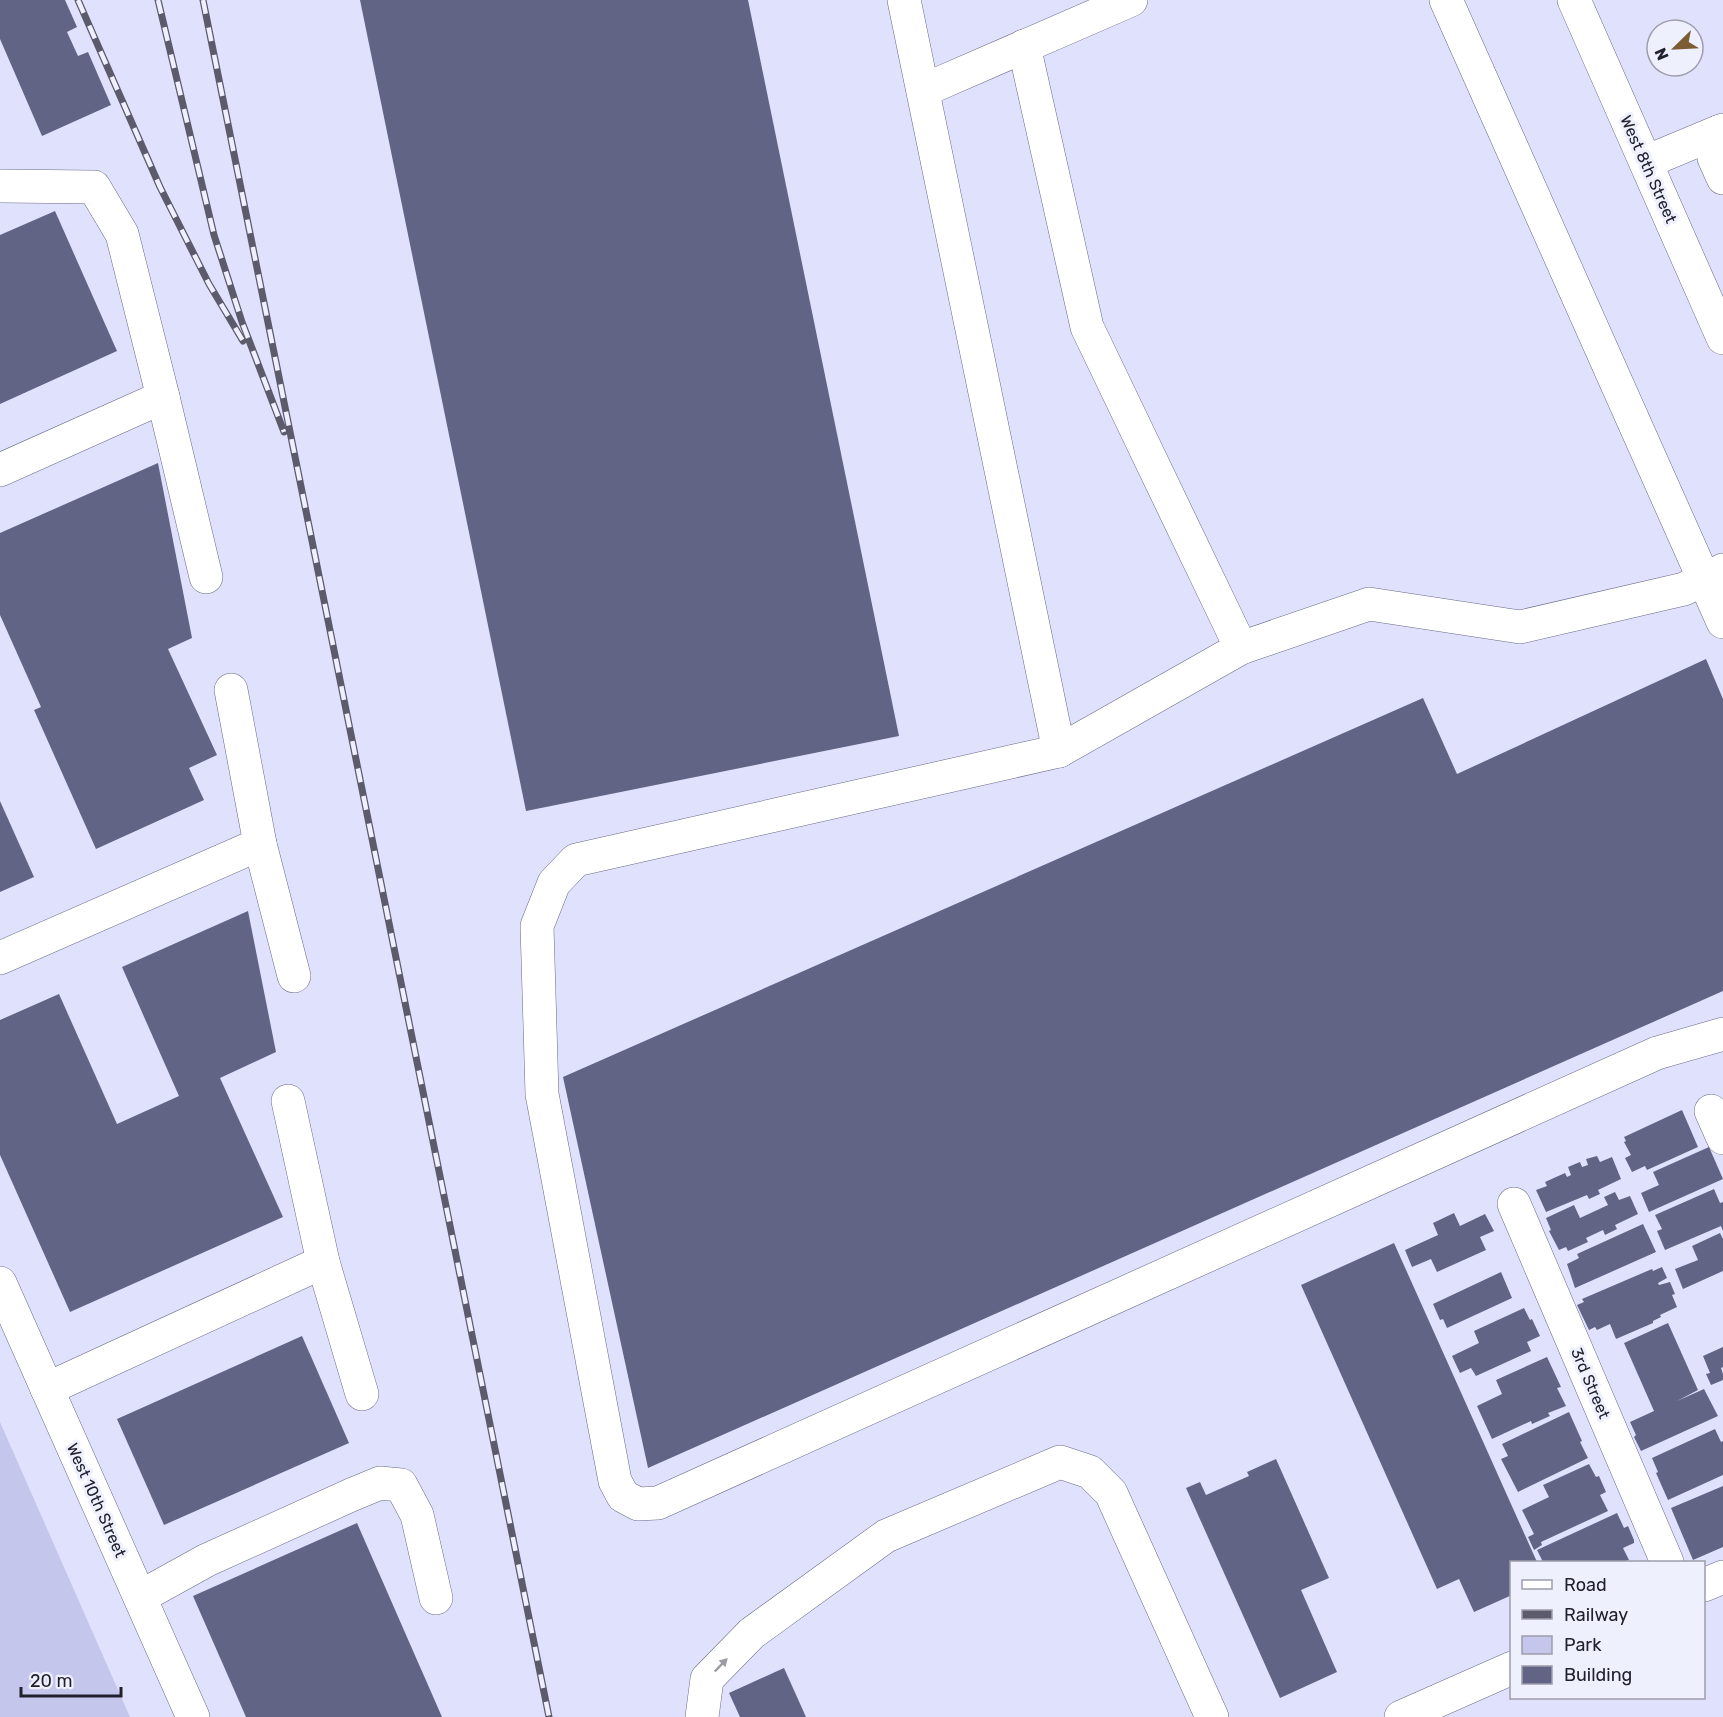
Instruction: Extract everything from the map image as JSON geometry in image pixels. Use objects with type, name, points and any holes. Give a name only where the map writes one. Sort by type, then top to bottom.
[{"type":"street","points":[[904,0],[1059,751]]},
{"type":"street","points":[[924,90],[1131,0]]},
{"type":"street","points":[[1446,0],[1713,575],[1723,622]]},
{"type":"street","name":"West 8th Street","points":[[1574,0],[1723,338]]},
{"type":"street","points":[[1024,46],[1086,327],[1241,648]]},
{"type":"street","points":[[1646,162],[1721,131]]},
{"type":"street","points":[[1721,131],[1714,158],[1723,178]]},
{"type":"street","points":[[0,186],[94,187],[122,234],[206,577]]},
{"type":"street","points":[[0,470],[163,397]]},
{"type":"street","points":[[1713,575],[1684,589],[1520,627],[1370,604],[1241,648],[1059,751],[576,860],[554,883],[537,926],[542,1094],[615,1481],[623,1496],[638,1504],[658,1503],[1657,1053],[1723,1034]]},
{"type":"street","points":[[231,690],[260,844],[294,976]]},
{"type":"street","points":[[0,958],[260,844]]},
{"type":"street","points":[[288,1101],[323,1262],[362,1394]]},
{"type":"street","name":"3rd Street","points":[[1514,1204],[1666,1561]]},
{"type":"street","points":[[47,1389],[323,1262]]},
{"type":"street","name":"West 10th Street","points":[[0,1282],[193,1717]]},
{"type":"street","points":[[702,1717],[707,1679],[752,1633],[886,1536],[1060,1462],[1090,1472],[1111,1493],[1212,1717]]},
{"type":"street","points":[[140,1597],[207,1560],[380,1484],[401,1485],[417,1515],[436,1598]]},
{"type":"street","points":[[1705,1585],[1723,1577]]},
{"type":"street","points":[[1401,1717],[1510,1669]]},
{"type":"green space","points":[[0,1422],[130,1717],[0,1717]]},
{"type":"building","points":[[0,0],[65,0],[77,27],[67,32],[78,56],[88,52],[111,105],[42,136],[0,39]]},
{"type":"building","points":[[360,0],[748,0],[899,736],[526,811]]},
{"type":"building","points":[[55,211],[117,351],[0,404],[0,235]]},
{"type":"building","points":[[158,463],[192,638],[168,649],[217,755],[189,768],[204,800],[96,849],[34,710],[41,707],[0,615],[0,533]]},
{"type":"building","points":[[1706,659],[1723,699],[1723,991],[648,1468],[563,1077],[1423,698],[1457,774]]},
{"type":"building","points":[[0,801],[34,877],[0,892]]},
{"type":"building","points":[[248,911],[276,1052],[220,1078],[283,1217],[70,1312],[0,1155],[0,1020],[59,994],[117,1124],[179,1096],[122,967]]},
{"type":"building","points":[[1682,1110],[1698,1147],[1647,1170],[1645,1166],[1632,1172],[1625,1158],[1631,1155],[1624,1142],[1626,1141],[1624,1137]]},
{"type":"building","points":[[1709,1147],[1723,1179],[1649,1212],[1641,1193],[1659,1185],[1653,1172]]},
{"type":"building","points":[[1597,1156],[1600,1162],[1612,1157],[1621,1179],[1598,1190],[1600,1194],[1589,1199],[1587,1195],[1546,1212],[1536,1190],[1547,1186],[1545,1182],[1565,1173],[1567,1177],[1571,1175],[1568,1167],[1580,1162],[1582,1167],[1588,1165],[1586,1159]]},
{"type":"building","points":[[1714,1189],[1720,1203],[1723,1202],[1723,1231],[1721,1226],[1665,1250],[1657,1231],[1662,1229],[1655,1215]]},
{"type":"building","points":[[1615,1192],[1619,1200],[1630,1196],[1638,1214],[1615,1225],[1617,1229],[1605,1235],[1603,1230],[1586,1238],[1588,1242],[1568,1251],[1566,1247],[1559,1250],[1549,1231],[1551,1230],[1546,1218],[1574,1205],[1580,1218],[1608,1205],[1604,1197]]},
{"type":"building","points":[[1454,1213],[1460,1226],[1485,1214],[1494,1231],[1480,1237],[1486,1250],[1437,1272],[1431,1259],[1412,1267],[1405,1250],[1438,1235],[1433,1223]]},
{"type":"building","points":[[1643,1224],[1656,1252],[1575,1288],[1567,1264],[1579,1258],[1577,1254]]},
{"type":"building","points":[[1720,1233],[1723,1239],[1723,1271],[1683,1289],[1675,1269],[1698,1260],[1692,1246]]},
{"type":"building","points":[[1394,1243],[1537,1561],[1510,1561],[1510,1596],[1474,1612],[1459,1579],[1437,1589],[1301,1285]]},
{"type":"building","points":[[1662,1267],[1667,1278],[1658,1283],[1659,1285],[1670,1282],[1677,1307],[1660,1315],[1661,1317],[1653,1323],[1616,1339],[1610,1324],[1597,1330],[1595,1327],[1589,1330],[1577,1305],[1584,1302],[1582,1299],[1652,1269],[1653,1271]]},
{"type":"building","points":[[1501,1272],[1512,1298],[1447,1328],[1443,1319],[1440,1320],[1433,1304]]},
{"type":"building","points":[[1524,1308],[1540,1336],[1527,1342],[1531,1351],[1476,1376],[1471,1368],[1460,1373],[1452,1356],[1479,1343],[1474,1331]]},
{"type":"building","points":[[1668,1323],[1698,1390],[1677,1401],[1704,1389],[1718,1416],[1641,1451],[1630,1422],[1654,1411],[1624,1343]]},
{"type":"building","points":[[302,1336],[349,1443],[164,1525],[117,1419]]},
{"type":"building","points":[[1723,1347],[1723,1367],[1721,1368],[1723,1380],[1711,1385],[1706,1374],[1710,1373],[1703,1356]]},
{"type":"building","points":[[1547,1357],[1561,1387],[1557,1388],[1566,1406],[1548,1413],[1550,1416],[1532,1424],[1531,1421],[1492,1439],[1477,1406],[1502,1394],[1496,1380]]},
{"type":"building","points":[[1569,1412],[1588,1458],[1518,1492],[1501,1459],[1508,1456],[1502,1444]]},
{"type":"building","points":[[1715,1429],[1721,1442],[1723,1441],[1723,1475],[1668,1500],[1652,1458]]},
{"type":"building","points":[[1276,1459],[1329,1578],[1301,1590],[1337,1672],[1280,1698],[1186,1488],[1200,1482],[1206,1495],[1249,1476],[1247,1472]]},
{"type":"building","points":[[1589,1464],[1596,1477],[1599,1476],[1606,1492],[1600,1495],[1608,1511],[1541,1542],[1542,1545],[1534,1550],[1528,1537],[1534,1534],[1522,1510],[1549,1497],[1543,1485]]},
{"type":"building","points":[[1723,1486],[1723,1547],[1693,1560],[1671,1508]]},
{"type":"building","points":[[1617,1513],[1624,1528],[1628,1526],[1634,1540],[1634,1543],[1623,1548],[1629,1560],[1626,1561],[1542,1561],[1537,1550]]},
{"type":"building","points":[[357,1523],[442,1717],[246,1717],[193,1596]]},
{"type":"building","points":[[784,1668],[806,1717],[740,1717],[729,1693]]},
{"type":"railway","points":[[78,0],[160,187],[209,284],[243,341]]},
{"type":"railway","points":[[158,0],[214,235],[242,322],[284,432]]},
{"type":"railway","points":[[203,0],[549,1717]]}]
